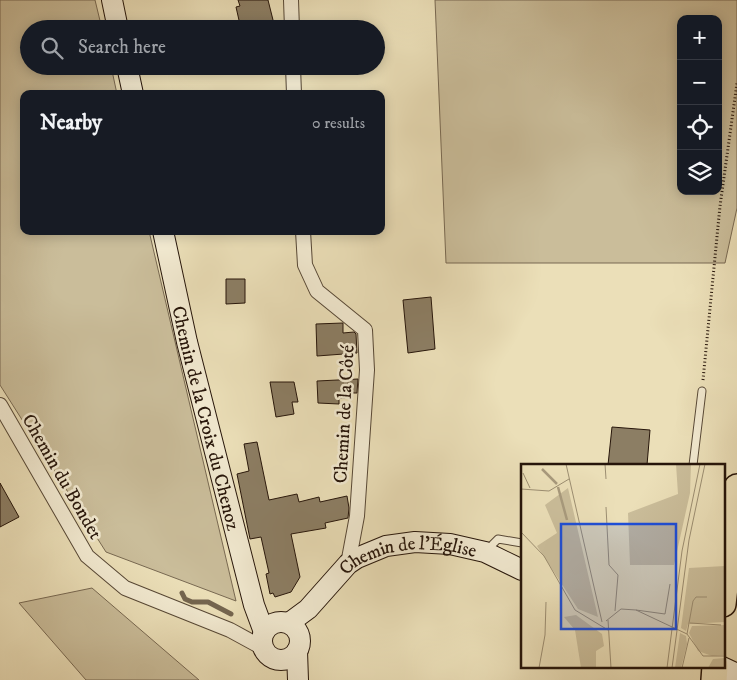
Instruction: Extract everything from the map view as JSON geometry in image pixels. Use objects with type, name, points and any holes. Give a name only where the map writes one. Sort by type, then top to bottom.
[{"type":"highway","points":[[724,596],[737,488]]},
{"type":"street","points":[[112,0],[116,20]]},
{"type":"street","points":[[291,0],[292,20]]},
{"type":"street","points":[[128,75],[132,90]]},
{"type":"street","points":[[293,75],[294,90]]},
{"type":"street","name":"Chemin de la Croix du Chenoz","points":[[164,235],[187,342],[254,605],[278,638],[297,680]]},
{"type":"street","name":"Chemin de la Côté","points":[[303,235],[305,265],[316,291],[365,330],[366,370],[358,498],[348,564]]},
{"type":"street","name":"Chemin du Bondet","points":[[0,405],[87,556],[125,588],[230,630],[278,638]]},
{"type":"street","name":"Chemin de l'Église","points":[[278,638],[348,564],[357,558],[386,546],[415,542],[450,544],[485,552],[521,570]]},
{"type":"street","points":[[724,668],[737,674]]},
{"type":"lane","points":[[694,464],[702,391]]},
{"type":"lane","points":[[485,552],[498,540],[521,543]]},
{"type":"path","points":[[702,391],[720,206],[737,83]]},
{"type":"shaded area","points":[[0,0],[95,0],[100,20],[20,20],[20,75],[113,75],[116,90],[20,90],[20,235],[150,235],[236,601],[106,552],[0,385]]},
{"type":"shaded area","points":[[435,0],[737,0],[737,208],[725,263],[446,263]]},
{"type":"shaded area","points":[[92,588],[199,680],[86,680],[19,603]]},
{"type":"building","points":[[238,0],[268,0],[273,20],[239,20],[236,7],[240,6]]},
{"type":"building","points":[[226,279],[245,279],[245,303],[226,304]]},
{"type":"building","points":[[431,297],[435,349],[408,353],[403,300]]},
{"type":"building","points":[[343,323],[343,333],[354,332],[356,334],[357,353],[317,356],[316,324]]},
{"type":"building","points":[[358,379],[357,393],[349,393],[350,398],[339,398],[339,404],[318,403],[317,381]]},
{"type":"building","points":[[270,382],[294,382],[298,402],[292,402],[294,414],[276,417]]},
{"type":"building","points":[[612,427],[650,430],[647,464],[608,464]]},
{"type":"building","points":[[257,442],[269,500],[297,494],[299,502],[319,497],[320,502],[347,496],[349,508],[348,518],[325,523],[326,528],[291,534],[300,577],[291,592],[275,597],[273,593],[270,594],[266,574],[269,573],[261,537],[250,539],[237,474],[249,471],[244,444]]},
{"type":"building","points":[[0,483],[19,517],[0,527]]},
{"type":"waterway","points":[[182,593],[185,599],[192,602],[208,602],[231,614]]}]
